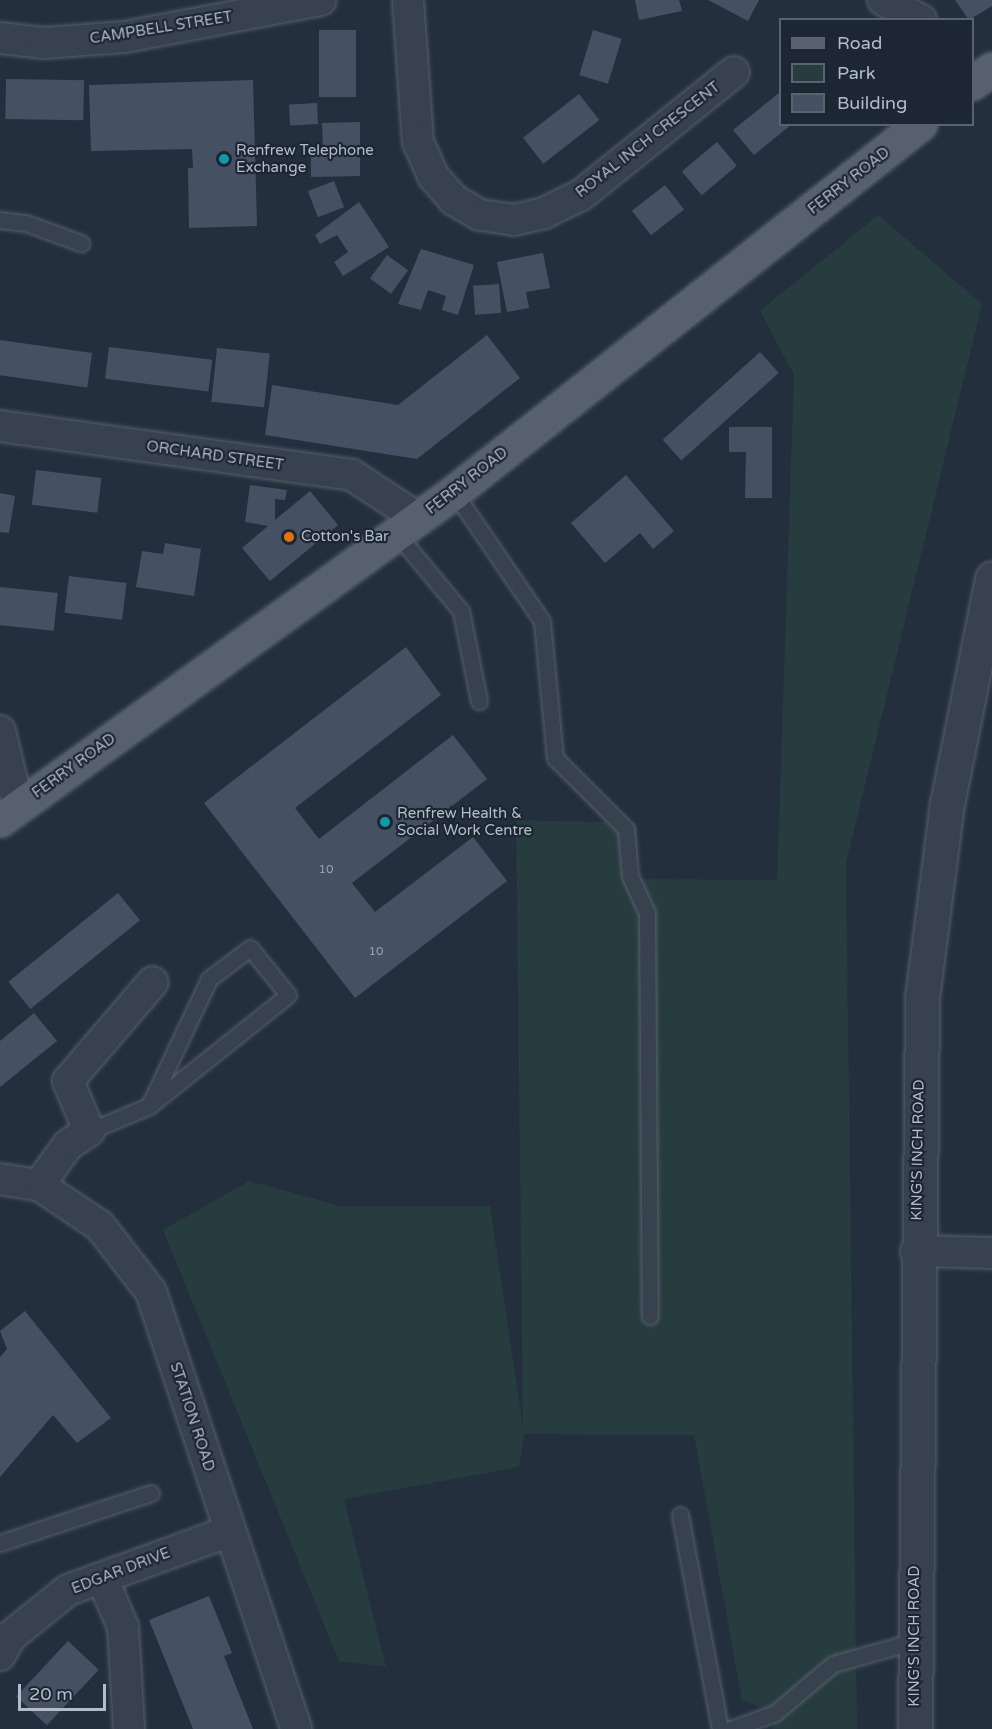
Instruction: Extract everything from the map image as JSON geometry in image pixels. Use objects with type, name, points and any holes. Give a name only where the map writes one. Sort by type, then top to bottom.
[{"type":"main road","name":"FERRY ROAD","points":[[9,813],[454,492],[917,126]]},
{"type":"street","name":"CAMPBELL STREET","points":[[0,38],[44,44],[125,36],[321,0]]},
{"type":"street","name":"ROYAL INCH CRESCENT","points":[[408,0],[418,142],[433,176],[454,200],[480,215],[514,220],[544,213],[581,195],[734,72]]},
{"type":"street","points":[[883,0],[917,18]]},
{"type":"street","name":"ORCHARD STREET","points":[[0,426],[352,475],[408,526]]},
{"type":"street","name":"KING'S INCH ROAD","points":[[915,1729],[916,1251],[922,998],[947,804],[983,675],[992,578]]},
{"type":"street","points":[[0,730],[9,813]]},
{"type":"street","points":[[39,1185],[68,1145],[89,1131],[68,1081],[153,982]]},
{"type":"street","name":"STATION ROAD","points":[[0,1179],[39,1185],[100,1226],[150,1292],[296,1729]]},
{"type":"street","points":[[916,1251],[992,1253]]},
{"type":"street","name":"EDGAR DRIVE","points":[[4,1640],[68,1590],[230,1531]]},
{"type":"street","points":[[102,1578],[123,1627],[129,1729]]},
{"type":"lane","points":[[0,220],[26,223],[81,243]]},
{"type":"lane","points":[[454,492],[542,621],[555,758],[626,829],[630,876],[647,913],[650,1316]]},
{"type":"lane","points":[[408,526],[461,611],[479,701]]},
{"type":"lane","points":[[89,1131],[148,1106],[288,995],[250,948],[209,979],[148,1106]]},
{"type":"lane","points":[[0,1543],[7,1537],[151,1493]]},
{"type":"lane","points":[[680,1515],[720,1729]]},
{"type":"lane","points":[[731,1729],[775,1713],[833,1664],[915,1641]]},
{"type":"green space","points":[[878,215],[982,304],[846,863],[857,1729],[772,1729],[775,1713],[742,1700],[694,1435],[524,1434],[519,1467],[344,1499],[386,1667],[339,1661],[163,1230],[249,1181],[340,1206],[490,1206],[523,1428],[516,820],[636,823],[638,879],[777,880],[794,375],[760,311]]},
{"type":"building","points":[[635,0],[679,0],[682,11],[639,20]]},
{"type":"building","points":[[708,0],[759,0],[748,21]]},
{"type":"building","points":[[955,0],[992,0],[992,6],[972,18],[968,18]]},
{"type":"building","points":[[319,30],[356,30],[356,97],[319,97]]},
{"type":"building","points":[[593,30],[622,39],[608,84],[579,75]]},
{"type":"building","points":[[6,79],[84,80],[83,120],[5,119]]},
{"type":"building","name":"Renfrew Telephone Exchange","points":[[253,80],[257,226],[189,228],[188,168],[193,168],[192,149],[91,151],[89,85]]},
{"type":"building","points":[[779,93],[779,126],[790,126],[754,155],[733,130]]},
{"type":"building","points":[[579,94],[599,120],[543,164],[523,138]]},
{"type":"building","points":[[317,103],[318,124],[290,125],[289,104]]},
{"type":"building","points":[[360,122],[360,176],[311,177],[311,151],[323,151],[322,123]]},
{"type":"building","points":[[717,142],[737,166],[702,195],[682,172]]},
{"type":"building","points":[[334,181],[344,207],[318,217],[308,191]]},
{"type":"building","points":[[665,185],[684,209],[651,235],[632,211]]},
{"type":"building","points":[[359,202],[389,247],[343,276],[334,262],[348,252],[337,235],[320,244],[315,235]]},
{"type":"building","points":[[421,249],[474,265],[458,315],[442,310],[446,296],[428,290],[421,310],[398,304]]},
{"type":"building","points":[[543,253],[550,288],[526,292],[529,308],[507,312],[497,262]]},
{"type":"building","points":[[387,255],[408,270],[391,294],[370,278]]},
{"type":"building","points":[[499,284],[501,313],[475,315],[473,286]]},
{"type":"building","points":[[487,335],[520,378],[417,459],[265,435],[272,385],[398,405]]},
{"type":"building","points":[[0,340],[92,353],[87,388],[0,375]]},
{"type":"building","points":[[109,347],[212,360],[208,391],[105,379]]},
{"type":"building","points":[[217,348],[270,354],[264,407],[211,402]]},
{"type":"building","points":[[760,352],[779,373],[681,460],[663,440]]},
{"type":"building","points":[[729,427],[772,427],[772,498],[745,498],[746,452],[729,452]]},
{"type":"building","points":[[36,470],[102,478],[97,513],[32,505]]},
{"type":"building","points":[[626,475],[674,531],[653,549],[640,533],[605,563],[571,523]]},
{"type":"building","name":"Cotton's Bar","points":[[250,485],[287,490],[285,500],[275,499],[275,520],[310,491],[338,525],[270,581],[242,548],[268,526],[245,522]]},
{"type":"building","points":[[0,493],[15,496],[9,533],[0,532]]},
{"type":"building","points":[[165,543],[201,549],[194,596],[136,587],[142,551],[163,554]]},
{"type":"building","points":[[69,576],[127,583],[122,620],[64,613]]},
{"type":"building","points":[[0,587],[58,593],[54,631],[0,625]]},
{"type":"building","name":"Renfrew Health & Social Work Centre","points":[[406,647],[441,695],[295,808],[319,839],[453,735],[487,779],[352,883],[375,912],[473,837],[507,881],[355,998],[204,803]]},
{"type":"building","points":[[118,893],[140,920],[30,1009],[8,982]]},
{"type":"building","points":[[34,1013],[57,1041],[0,1087],[0,1041]]},
{"type":"building","points":[[25,1311],[111,1418],[77,1443],[53,1415],[0,1477],[0,1357],[7,1349],[0,1331]]},
{"type":"building","points":[[209,1596],[232,1653],[224,1656],[253,1729],[193,1729],[149,1620]]},
{"type":"building","points":[[68,1641],[99,1670],[47,1725],[16,1697]]},
{"type":"place","name":"Renfrew Telephone Exchange","points":[[224,159]]},
{"type":"place","name":"Cotton's Bar","points":[[289,537]]},
{"type":"place","name":"Renfrew Health & Social Work Centre","points":[[385,822]]}]
